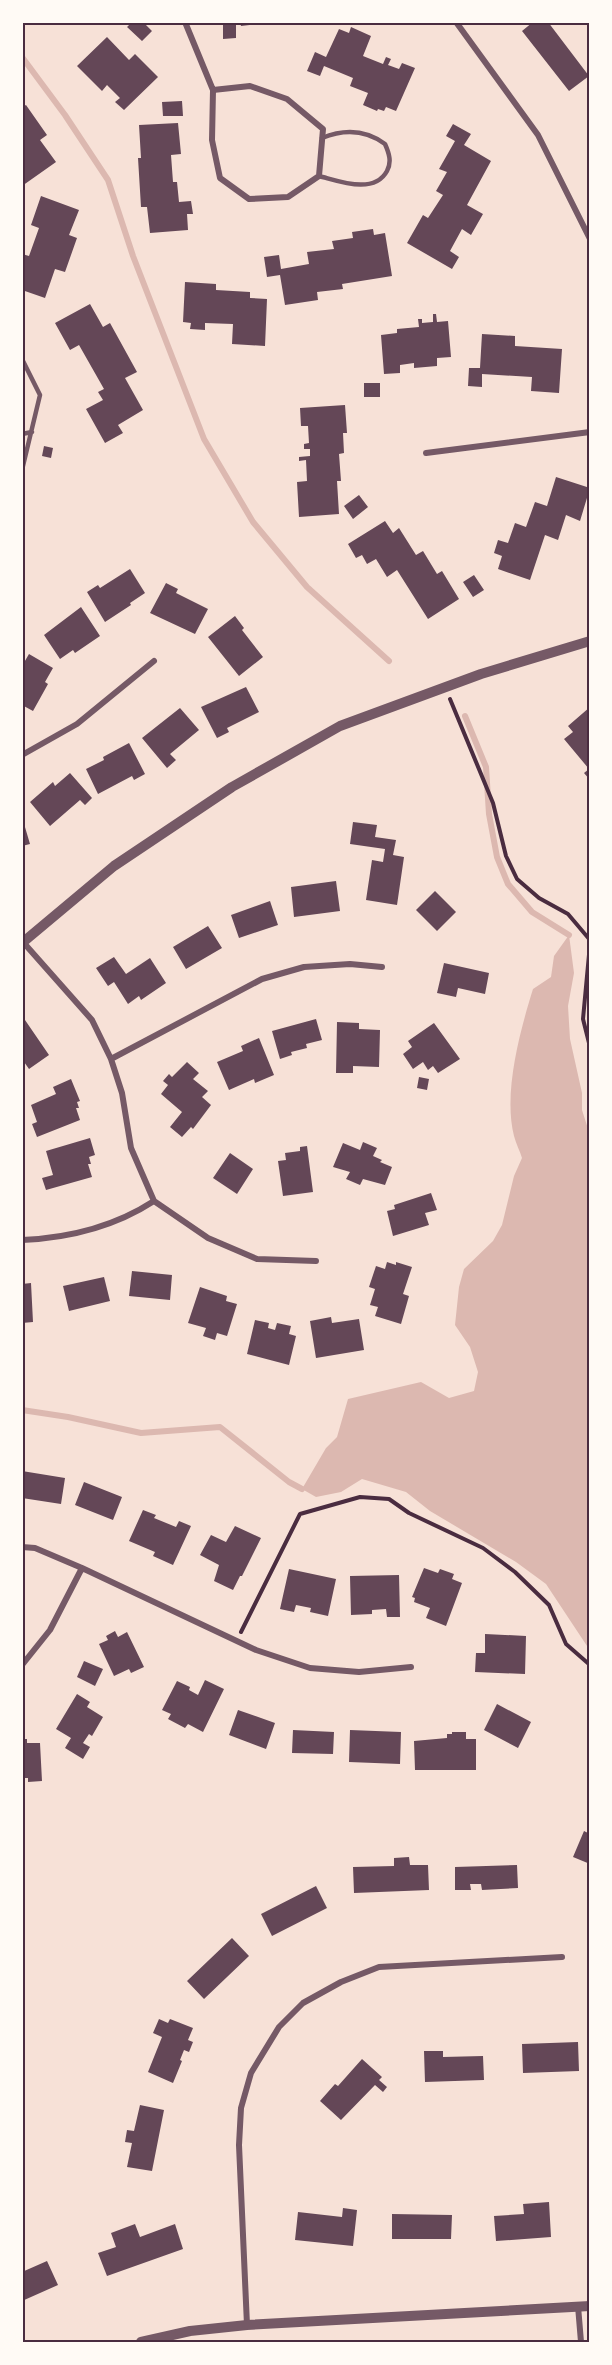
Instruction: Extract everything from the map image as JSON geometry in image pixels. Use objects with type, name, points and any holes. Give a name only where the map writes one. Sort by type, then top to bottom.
[{"type":"street","points":[[184,22],[213,90],[212,140],[220,178],[249,199],[288,197],[319,176],[323,129],[287,99],[250,86],[213,90]]},
{"type":"street","points":[[456,22],[538,135],[590,238]]},
{"type":"street","points":[[426,453],[590,432]]},
{"type":"street","points":[[316,1261],[257,1259],[208,1238],[154,1201],[131,1148],[122,1093],[111,1059],[92,1020],[23,943],[114,866],[232,787],[340,726],[481,674],[590,641]]},
{"type":"street","points":[[22,755],[77,724],[154,661]]},
{"type":"street","points":[[111,1059],[262,979],[303,967],[350,964],[382,967]]},
{"type":"street","points":[[22,1240],[53,1239],[116,1223],[154,1201]]},
{"type":"street","points":[[22,1547],[35,1548],[82,1568],[256,1650],[310,1668],[359,1672],[411,1667]]},
{"type":"street","points":[[22,1665],[50,1630],[82,1568]]},
{"type":"street","points":[[247,2325],[238,2145],[241,2108],[251,2073],[279,2027],[303,2003],[341,1982],[379,1967],[562,1957]]},
{"type":"street","points":[[141,2343],[190,2331],[247,2325],[584,2306],[581,2343]]},
{"type":"lane","points":[[319,176],[356,184],[376,182],[383,178],[390,161],[385,144],[368,134],[340,133],[322,138]]},
{"type":"lane","points":[[22,359],[40,396],[22,470]]},
{"type":"lane","points":[[22,434],[32,432]]},
{"type":"path","points":[[444,688],[489,793],[506,856],[517,879],[539,898],[568,914],[590,942],[583,1019],[590,1047]]},
{"type":"path","points":[[237,1641],[300,1514],[360,1497],[389,1499],[409,1514],[483,1548],[515,1572],[549,1605],[566,1644],[590,1665]]},
{"type":"shaded area","points":[[569,935],[574,973],[568,1006],[570,1039],[582,1093],[582,1110],[590,1135],[589,1649],[546,1584],[516,1562],[430,1511],[406,1492],[362,1479],[341,1492],[316,1497],[302,1489],[326,1448],[337,1437],[348,1399],[421,1382],[449,1398],[474,1391],[478,1372],[470,1347],[455,1325],[459,1287],[464,1269],[493,1241],[502,1225],[514,1176],[522,1158],[514,1136],[510,1101],[518,1043],[533,989],[551,977],[554,956]]},
{"type":"building","points":[[132,22],[143,22],[152,31],[142,41],[127,27]]},
{"type":"building","points":[[223,22],[236,22],[236,38],[223,39]]},
{"type":"building","points":[[240,22],[259,22],[259,24],[241,26]]},
{"type":"building","points":[[533,22],[548,22],[589,76],[569,91],[522,31]]},
{"type":"building","points":[[351,27],[371,36],[363,56],[383,64],[386,57],[391,59],[388,65],[399,69],[402,63],[415,68],[396,111],[386,107],[384,111],[378,109],[377,111],[363,105],[368,93],[350,86],[353,78],[324,66],[320,76],[307,71],[315,52],[326,57],[339,29],[349,33]]},
{"type":"building","points":[[107,37],[129,60],[135,54],[158,77],[124,110],[115,102],[120,98],[107,85],[102,91],[77,66]]},
{"type":"building","points":[[182,101],[183,116],[163,116],[162,102]]},
{"type":"building","points":[[26,105],[47,135],[40,140],[56,162],[22,186],[22,107]]},
{"type":"building","points":[[178,123],[181,154],[171,155],[173,182],[177,182],[179,202],[191,201],[193,214],[187,214],[188,230],[150,233],[147,207],[141,207],[138,158],[141,158],[139,125]]},
{"type":"building","points":[[453,124],[471,134],[464,145],[491,161],[467,205],[483,214],[471,235],[462,229],[450,251],[459,257],[452,269],[407,243],[423,215],[428,218],[443,195],[436,191],[447,172],[439,169],[455,141],[446,136]]},
{"type":"building","points":[[41,196],[79,210],[69,235],[77,238],[65,272],[55,269],[45,298],[22,290],[22,254],[29,256],[39,228],[31,225]]},
{"type":"building","points":[[373,229],[374,235],[385,233],[392,276],[342,284],[343,289],[317,292],[318,300],[285,305],[280,275],[267,277],[264,257],[279,255],[281,269],[309,264],[307,252],[334,249],[332,241],[353,238],[352,232]]},
{"type":"building","points":[[185,282],[216,284],[216,290],[250,292],[250,298],[267,299],[265,346],[232,344],[233,324],[205,323],[205,330],[190,329],[191,323],[183,322]]},
{"type":"building","points":[[90,304],[103,327],[110,323],[137,372],[125,378],[143,410],[118,425],[123,433],[105,443],[86,409],[103,400],[98,392],[104,389],[79,345],[70,350],[55,323]]},
{"type":"building","points":[[433,314],[436,314],[437,322],[448,321],[451,357],[437,358],[437,366],[414,368],[414,363],[400,365],[400,373],[384,374],[381,335],[397,333],[397,329],[419,327],[418,319],[422,319],[422,323],[433,322]]},
{"type":"building","points":[[482,334],[515,336],[515,346],[562,349],[559,393],[531,391],[532,377],[482,374],[482,387],[468,386],[469,368],[480,368]]},
{"type":"building","points":[[364,383],[380,383],[380,397],[364,397]]},
{"type":"building","points":[[345,405],[347,433],[343,433],[344,453],[339,454],[341,481],[337,481],[339,514],[299,517],[297,482],[307,481],[306,460],[299,461],[299,457],[310,456],[310,449],[304,449],[304,444],[309,443],[308,426],[301,426],[300,408]]},
{"type":"building","points":[[44,446],[53,448],[51,458],[42,456]]},
{"type":"building","points":[[556,477],[590,488],[580,521],[566,515],[558,540],[545,535],[530,580],[498,569],[502,556],[494,553],[498,540],[508,543],[515,523],[526,527],[535,502],[547,506]]},
{"type":"building","points":[[359,495],[368,507],[353,519],[344,506]]},
{"type":"building","points":[[385,521],[393,533],[399,528],[416,555],[423,551],[437,574],[442,571],[459,599],[428,619],[397,570],[387,577],[376,559],[367,564],[362,555],[356,558],[348,544]]},
{"type":"building","points":[[130,569],[145,593],[105,622],[87,592],[98,585],[100,588]]},
{"type":"building","points":[[474,575],[484,590],[473,597],[463,582]]},
{"type":"building","points":[[166,583],[178,589],[176,593],[208,609],[195,634],[150,613]]},
{"type":"building","points":[[81,607],[100,636],[75,653],[73,650],[60,659],[44,635]]},
{"type":"building","points":[[235,616],[244,628],[242,630],[263,657],[239,676],[208,637]]},
{"type":"building","points":[[29,654],[53,668],[45,682],[48,684],[33,711],[22,705],[22,666]]},
{"type":"building","points":[[246,687],[259,712],[227,728],[229,732],[217,738],[201,707]]},
{"type":"building","points":[[590,707],[590,780],[584,773],[589,769],[564,739],[573,732],[568,726]]},
{"type":"building","points":[[180,708],[199,730],[170,754],[176,760],[167,768],[142,738]]},
{"type":"building","points":[[129,743],[145,774],[134,780],[132,776],[98,794],[86,769]]},
{"type":"building","points":[[70,773],[92,798],[85,805],[80,800],[50,826],[30,802],[53,782],[55,786]]},
{"type":"building","points":[[22,817],[30,844],[22,846]]},
{"type":"building","points":[[353,822],[377,825],[375,837],[396,840],[393,855],[404,857],[397,905],[366,900],[372,860],[383,862],[385,849],[350,844]]},
{"type":"building","points":[[336,881],[340,911],[294,917],[291,887]]},
{"type":"building","points":[[435,891],[456,912],[437,931],[416,910]]},
{"type":"building","points":[[270,901],[278,925],[239,938],[231,915]]},
{"type":"building","points":[[208,926],[222,948],[186,969],[173,947]]},
{"type":"building","points":[[114,957],[126,974],[150,958],[166,983],[141,1000],[139,996],[128,1004],[114,982],[108,986],[96,968]]},
{"type":"building","points":[[444,963],[489,973],[485,994],[458,988],[456,997],[437,993]]},
{"type":"building","points":[[316,1019],[322,1040],[306,1044],[307,1048],[291,1052],[292,1055],[280,1059],[272,1031]]},
{"type":"building","points":[[25,1020],[49,1055],[29,1069],[22,1059],[22,1022]]},
{"type":"building","points":[[337,1022],[359,1023],[359,1029],[380,1030],[379,1067],[353,1066],[353,1073],[336,1073]]},
{"type":"building","points":[[434,1023],[460,1059],[438,1073],[433,1066],[428,1070],[423,1062],[413,1069],[403,1054],[412,1047],[408,1041]]},
{"type":"building","points":[[259,1038],[274,1075],[255,1083],[254,1079],[229,1090],[217,1062],[243,1051],[241,1046]]},
{"type":"building","points":[[187,1062],[199,1073],[193,1079],[208,1091],[202,1097],[211,1105],[193,1129],[191,1127],[182,1137],[170,1127],[182,1112],[161,1094],[168,1085],[163,1081],[169,1074],[172,1077]]},
{"type":"building","points":[[419,1077],[429,1079],[427,1090],[417,1088]]},
{"type":"building","points":[[71,1079],[80,1101],[77,1102],[79,1108],[76,1108],[80,1120],[37,1137],[32,1124],[37,1122],[31,1105],[56,1094],[53,1087]]},
{"type":"building","points":[[90,1138],[95,1155],[89,1157],[91,1164],[88,1164],[92,1177],[46,1190],[42,1178],[53,1175],[46,1151]]},
{"type":"building","points":[[363,1142],[377,1148],[373,1156],[392,1167],[385,1185],[363,1179],[360,1185],[346,1179],[350,1172],[333,1167],[343,1143],[360,1150]]},
{"type":"building","points":[[307,1146],[313,1192],[283,1196],[278,1161],[286,1160],[285,1153],[300,1151],[300,1147]]},
{"type":"building","points":[[230,1153],[253,1169],[237,1194],[213,1178]]},
{"type":"building","points":[[431,1193],[437,1210],[425,1213],[429,1225],[393,1236],[387,1211],[395,1209],[394,1205]]},
{"type":"building","points":[[387,1262],[412,1267],[403,1294],[409,1296],[401,1324],[375,1316],[378,1307],[370,1305],[375,1289],[369,1287],[376,1266],[385,1269]]},
{"type":"building","points":[[132,1271],[172,1275],[170,1300],[129,1296]]},
{"type":"building","points":[[104,1277],[110,1301],[69,1311],[63,1286]]},
{"type":"building","points":[[31,1283],[33,1322],[22,1323],[22,1284]]},
{"type":"building","points":[[200,1287],[227,1296],[226,1301],[237,1304],[227,1336],[217,1333],[215,1340],[203,1336],[206,1328],[188,1323]]},
{"type":"building","points":[[331,1317],[332,1323],[359,1319],[364,1350],[316,1358],[310,1321]]},
{"type":"building","points":[[255,1320],[269,1323],[268,1328],[275,1330],[277,1323],[291,1326],[289,1334],[296,1336],[289,1365],[247,1354]]},
{"type":"building","points":[[22,1471],[65,1478],[61,1504],[22,1498]]},
{"type":"building","points":[[84,1482],[122,1497],[113,1520],[75,1505]]},
{"type":"building","points":[[143,1510],[156,1515],[154,1518],[176,1527],[179,1521],[191,1526],[173,1565],[153,1556],[155,1552],[129,1541]]},
{"type":"building","points":[[235,1526],[261,1538],[233,1590],[214,1581],[219,1565],[200,1555],[211,1535],[226,1542]]},
{"type":"building","points":[[424,1568],[438,1573],[440,1569],[454,1574],[452,1579],[462,1583],[446,1626],[426,1618],[430,1608],[414,1602],[415,1598],[412,1597]]},
{"type":"building","points":[[289,1569],[336,1579],[328,1616],[310,1612],[311,1608],[296,1605],[294,1612],[280,1609]]},
{"type":"building","points":[[399,1575],[400,1617],[387,1617],[386,1609],[372,1610],[372,1614],[351,1615],[350,1576]]},
{"type":"building","points":[[115,1631],[118,1637],[127,1632],[144,1667],[131,1673],[129,1669],[114,1676],[99,1644],[108,1640],[106,1636]]},
{"type":"building","points":[[485,1634],[526,1636],[525,1674],[475,1672],[476,1653],[485,1653]]},
{"type":"building","points":[[84,1661],[103,1669],[95,1686],[77,1677]]},
{"type":"building","points":[[205,1680],[224,1689],[203,1732],[188,1724],[185,1728],[168,1719],[171,1714],[162,1710],[177,1681],[190,1687],[189,1690],[198,1695]]},
{"type":"building","points":[[77,1694],[90,1702],[87,1707],[103,1717],[92,1736],[89,1734],[83,1743],[90,1747],[83,1759],[65,1748],[71,1738],[56,1729]]},
{"type":"building","points":[[497,1704],[531,1722],[518,1748],[484,1730]]},
{"type":"building","points":[[238,1710],[275,1723],[266,1749],[229,1735]]},
{"type":"building","points":[[293,1730],[334,1732],[333,1754],[292,1753]]},
{"type":"building","points":[[350,1730],[401,1732],[400,1764],[349,1762]]},
{"type":"building","points":[[452,1732],[466,1732],[466,1739],[476,1739],[476,1770],[415,1770],[414,1741],[447,1738],[447,1734],[452,1734]]},
{"type":"building","points":[[22,1739],[27,1739],[27,1743],[40,1743],[42,1781],[28,1782],[28,1778],[22,1778]]},
{"type":"building","points":[[584,1831],[590,1834],[590,1864],[573,1857]]},
{"type":"building","points":[[409,1857],[410,1865],[428,1865],[429,1890],[354,1893],[353,1867],[394,1866],[394,1858]]},
{"type":"building","points":[[517,1865],[518,1888],[482,1890],[481,1884],[470,1884],[471,1890],[455,1890],[455,1867]]},
{"type":"building","points":[[316,1886],[327,1908],[272,1936],[261,1914]]},
{"type":"building","points":[[232,1938],[249,1956],[204,1999],[187,1981]]},
{"type":"building","points":[[159,2019],[168,2023],[170,2019],[193,2028],[188,2040],[193,2042],[189,2052],[184,2050],[173,2083],[148,2072],[162,2037],[153,2033]]},
{"type":"building","points":[[578,2042],[579,2071],[523,2073],[522,2044]]},
{"type":"building","points":[[424,2051],[443,2051],[443,2057],[483,2056],[484,2080],[425,2082]]},
{"type":"building","points":[[362,2059],[382,2077],[379,2080],[387,2087],[383,2092],[375,2085],[341,2120],[320,2101],[335,2084],[338,2086]]},
{"type":"building","points":[[140,2105],[164,2110],[152,2171],[127,2167],[132,2143],[125,2142],[127,2130],[134,2131]]},
{"type":"building","points":[[549,2202],[551,2237],[496,2241],[494,2216],[524,2214],[523,2204]]},
{"type":"building","points":[[343,2208],[357,2210],[353,2246],[295,2240],[298,2212],[342,2217]]},
{"type":"building","points":[[392,2214],[452,2215],[451,2239],[392,2239]]},
{"type":"building","points":[[135,2224],[140,2237],[175,2224],[183,2249],[107,2276],[98,2253],[116,2247],[111,2233]]},
{"type":"building","points":[[47,2261],[58,2285],[22,2301],[22,2272]]},
{"type":"waterway","points":[[22,57],[65,115],[108,180],[133,256],[204,439],[253,522],[307,587],[389,661]]},
{"type":"waterway","points":[[465,716],[486,767],[489,814],[497,857],[508,884],[532,912],[569,935]]},
{"type":"waterway","points":[[22,1410],[68,1417],[141,1433],[220,1427],[289,1482],[302,1489]]}]
